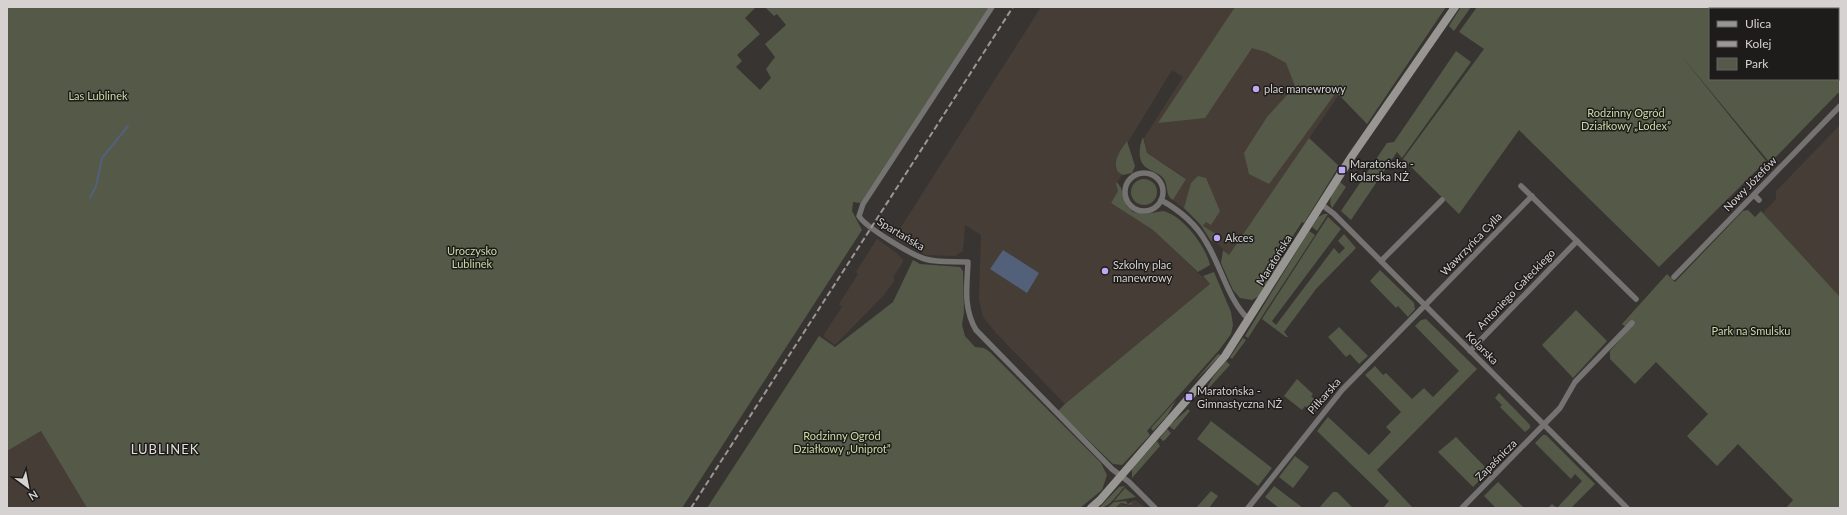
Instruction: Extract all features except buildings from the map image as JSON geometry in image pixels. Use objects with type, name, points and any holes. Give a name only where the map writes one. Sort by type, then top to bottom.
[{"type":"main road","name":"Maratońska","points":[[1091,508],[1100,500],[1120,475],[1225,356],[1361,142],[1454,7]]},
{"type":"street","name":"Spartańska","points":[[992,7],[863,204],[859,216],[863,222],[874,230],[921,258],[930,260],[968,262],[966,302],[970,318],[976,330],[1112,469],[1120,475]]},
{"type":"street","name":"Nowy Józefów","points":[[1674,277],[1840,106]]},
{"type":"street","points":[[1150,174],[1160,182],[1163,188],[1161,200],[1152,209],[1141,211],[1135,209],[1127,200],[1126,195],[1128,183],[1138,175],[1150,174]]},
{"type":"street","points":[[1521,186],[1636,299]]},
{"type":"street","points":[[1754,195],[1760,200]]},
{"type":"street","name":"Wawrzyńca Cylla","points":[[1425,306],[1532,196]]},
{"type":"street","points":[[1161,200],[1188,220],[1203,237],[1235,305],[1249,320]]},
{"type":"street","points":[[1381,262],[1442,200]]},
{"type":"street","name":"Kolarska","points":[[1321,204],[1627,508]]},
{"type":"street","name":"Antoniego Gałeckiego","points":[[1470,351],[1577,241]]},
{"type":"street","name":"Piłkarska","points":[[1248,508],[1342,390],[1425,306]]},
{"type":"street","points":[[1543,425],[1560,408],[1575,382],[1632,323]]},
{"type":"street","name":"Zapaśnicza","points":[[1462,508],[1543,425]]},
{"type":"street","points":[[1120,475],[1155,508]]},
{"type":"shaded area","points":[[1041,7],[1339,7],[1376,41],[1229,255],[1219,245],[1211,241],[1194,217],[1173,200],[1186,178],[1147,153],[1144,138],[1183,77],[1172,70],[1117,160],[1127,167],[1116,184],[1118,191],[1111,203],[1153,230],[1210,284],[1065,404],[996,333],[983,317],[979,300],[981,235],[965,225],[963,251],[955,256],[926,255],[894,238]]},
{"type":"shaded area","points":[[1840,125],[1840,297],[1763,213],[1776,199],[1776,191]]},
{"type":"shaded area","points":[[877,239],[903,259],[903,262],[893,277],[895,280],[883,296],[835,345],[823,336],[842,307],[839,304],[858,274],[856,272]]},
{"type":"shaded area","points":[[41,431],[87,508],[7,508],[7,451]]},
{"type":"shaded area","points":[[1135,500],[1146,508],[1116,508],[1121,504],[1129,506]]},
{"type":"green space","name":"Uroczysko Lublinek","points":[[7,7],[756,7],[745,18],[760,34],[737,55],[742,61],[736,67],[760,90],[771,78],[766,69],[775,57],[765,44],[786,25],[777,14],[774,16],[765,7],[989,7],[863,199],[860,203],[853,202],[852,211],[862,230],[682,508],[87,508],[41,431],[7,451]]},
{"type":"green space","points":[[1235,7],[1446,7],[1367,124],[1339,95],[1335,94],[1269,184],[1249,174],[1244,153],[1267,117],[1295,86],[1286,63],[1266,52],[1252,48],[1205,118],[1158,123]]},
{"type":"green space","points":[[1461,7],[1471,7],[1454,31],[1449,26]]},
{"type":"green space","name":"Rodzinny Ogród Działkowy „Lodex”","points":[[1477,7],[1840,7],[1840,94],[1838,93],[1770,163],[1679,53],[1766,161],[1659,267],[1519,130],[1459,214],[1403,159],[1484,49],[1459,32]]},
{"type":"green space","points":[[1456,51],[1471,62],[1402,158],[1397,152],[1351,220],[1341,211],[1387,143],[1394,142]]},
{"type":"green space","points":[[1143,137],[1147,153],[1186,179],[1173,200],[1168,195],[1163,178],[1147,168],[1140,158],[1140,149]]},
{"type":"green space","points":[[1309,138],[1339,166],[1304,223],[1302,222],[1280,256],[1283,258],[1259,296],[1252,300],[1240,298],[1233,290],[1221,263],[1223,250],[1229,255]]},
{"type":"green space","points":[[1127,141],[1135,166],[1132,173],[1123,175],[1118,172],[1116,163],[1118,155]]},
{"type":"green space","points":[[1198,176],[1206,178],[1220,211],[1211,225],[1206,222],[1203,226],[1216,234],[1211,241],[1201,225],[1184,208],[1191,183]]},
{"type":"green space","points":[[1144,179],[1153,183],[1157,192],[1153,201],[1144,205],[1135,201],[1131,192],[1135,183]]},
{"type":"green space","points":[[1117,182],[1121,188],[1127,206],[1133,212],[1146,214],[1163,211],[1178,218],[1192,232],[1204,249],[1210,265],[1198,272],[1153,230],[1111,203],[1118,191],[1116,184]]},
{"type":"green space","points":[[1340,182],[1346,187],[1332,208],[1330,201],[1331,197]]},
{"type":"green space","name":"Park na Smulsku","points":[[1748,210],[1755,217],[1761,211],[1840,297],[1840,508],[1786,508],[1793,500],[1738,444],[1717,466],[1687,436],[1708,414],[1656,362],[1635,384],[1610,359],[1610,351],[1626,333],[1626,327],[1622,324],[1667,274],[1675,282],[1743,211]]},
{"type":"green space","points":[[1328,214],[1317,231],[1312,227],[1318,217]]},
{"type":"green space","points":[[1328,217],[1341,229],[1272,321],[1276,325],[1334,248],[1339,254],[1345,248],[1338,241],[1344,234],[1356,248],[1316,289],[1284,332],[1288,337],[1286,337],[1262,319]]},
{"type":"green space","points":[[1309,231],[1315,235],[1248,338],[1245,336]]},
{"type":"green space","name":"Rodzinny Ogród Działkowy „Uniprot”","points":[[913,260],[920,264],[960,267],[963,271],[964,313],[962,325],[965,336],[975,347],[984,348],[990,352],[1101,463],[1107,475],[1102,490],[1080,508],[707,508],[819,336],[835,347],[893,302]]},
{"type":"green space","points":[[1380,270],[1414,303],[1415,309],[1408,317],[1398,306],[1396,308],[1370,281]]},
{"type":"green space","points":[[1214,272],[1231,312],[1233,325],[1231,334],[1220,349],[1147,431],[1150,435],[1122,465],[1113,464],[1058,411],[1210,284],[1203,276]]},
{"type":"green space","points":[[1576,310],[1607,341],[1573,378],[1542,345]]},
{"type":"green space","points":[[1426,319],[1477,369],[1377,470],[1413,508],[1383,508],[1389,501],[1317,431],[1328,417],[1369,455],[1391,432],[1386,427],[1401,412],[1365,375],[1375,366],[1383,375],[1386,373],[1412,399],[1424,388],[1433,397],[1459,371],[1415,326],[1421,320]]},
{"type":"green space","points":[[1339,327],[1368,356],[1359,364],[1350,354],[1346,357],[1328,337]]},
{"type":"green space","points":[[1243,338],[1246,340],[1232,359],[1230,357]]},
{"type":"green space","points":[[1218,354],[1221,355],[1194,382]]},
{"type":"green space","points":[[1226,361],[1230,365],[1207,390],[1206,389],[1213,377]]},
{"type":"green space","points":[[1297,379],[1313,394],[1311,396],[1316,401],[1318,399],[1322,403],[1313,414],[1305,406],[1302,410],[1284,396]]},
{"type":"green space","points":[[1499,393],[1530,425],[1530,428],[1525,432],[1500,407],[1502,405],[1495,398]]},
{"type":"green space","points":[[1176,400],[1167,416],[1153,431],[1151,428]]},
{"type":"green space","points":[[1188,409],[1190,411],[1174,430],[1169,426]]},
{"type":"green space","points":[[1211,421],[1272,468],[1258,486],[1197,439]]},
{"type":"green space","points":[[1167,429],[1171,433],[1163,441],[1160,438]]},
{"type":"green space","points":[[1543,435],[1546,435],[1595,484],[1571,508],[1557,508],[1582,481],[1575,474],[1571,479],[1535,443]]},
{"type":"green space","points":[[1456,437],[1489,471],[1473,487],[1438,452]]},
{"type":"green space","points":[[1157,441],[1160,446],[1132,478],[1132,469]]},
{"type":"green space","points":[[1295,456],[1309,467],[1293,488],[1279,477]]},
{"type":"green space","points":[[1498,482],[1524,508],[1496,508],[1484,496]]},
{"type":"green space","points":[[1125,486],[1107,506],[1099,508],[1119,487]]},
{"type":"green space","points":[[1274,486],[1303,508],[1279,508],[1265,497]]},
{"type":"green space","points":[[1125,488],[1136,497],[1114,501]]},
{"type":"green space","points":[[1211,491],[1218,496],[1209,508],[1196,508]]},
{"type":"green space","points":[[1333,492],[1337,492],[1353,508],[1319,508]]},
{"type":"green space","points":[[1127,501],[1126,502],[1128,504],[1134,501],[1130,505],[1121,503],[1115,508],[1107,508],[1114,502]]},
{"type":"green space","points":[[1552,504],[1557,508],[1548,508]]},
{"type":"water","points":[[1003,250],[1039,273],[1027,293],[990,269]]},
{"type":"waterway","points":[[90,198],[96,186],[102,158],[128,126]]},
{"type":"railway","points":[[691,508],[1013,7]]},
{"type":"place","name":"plac manewrowy","points":[[1256,89]]},
{"type":"place","name":"Maratońska - Kolarska NŻ","points":[[1342,170]]},
{"type":"place","name":"Akces","points":[[1217,238]]},
{"type":"place","name":"Szkolny plac manewrowy","points":[[1105,271]]},
{"type":"place","name":"Maratońska - Gimnastyczna NŻ","points":[[1189,397]]},
{"type":"district","name":"LUBLINEK","points":[[165,449]]},
{"type":"park label","name":"Las Lublinek","points":[[98,96]]}]
